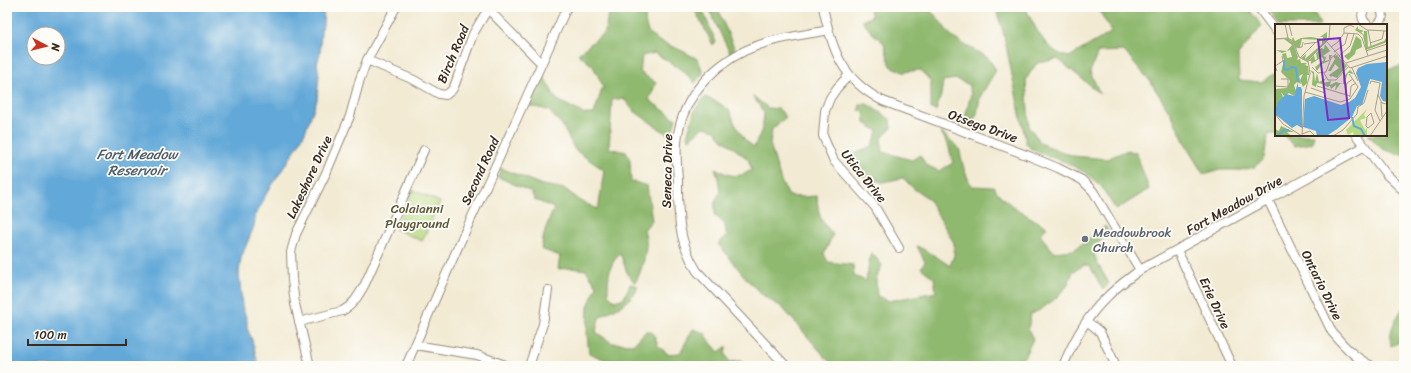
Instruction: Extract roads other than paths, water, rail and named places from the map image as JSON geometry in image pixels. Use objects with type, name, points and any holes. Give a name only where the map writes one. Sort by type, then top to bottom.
[{"type":"street","name":"Lakeshore Drive","points":[[310,366],[299,322],[292,280],[290,259],[293,244],[327,171],[350,116],[367,60],[396,7]]},
{"type":"street","name":"Second Road","points":[[406,366],[458,247],[567,7]]},
{"type":"street","name":"Otsego Drive","points":[[823,7],[828,30],[843,68],[872,96],[1029,156],[1082,180],[1093,191],[1140,270]]},
{"type":"street","points":[[1258,7],[1275,30]]},
{"type":"street","points":[[1366,24],[1362,17],[1363,11],[1367,7]]},
{"type":"street","points":[[1378,7],[1382,10],[1383,16],[1381,22],[1378,24]]},
{"type":"street","name":"Birch Road","points":[[367,60],[414,80],[439,94],[446,96],[454,86],[473,34],[487,8]]},
{"type":"street","points":[[487,8],[541,63]]},
{"type":"street","name":"Seneca Drive","points":[[786,366],[697,271],[688,257],[678,216],[677,151],[679,130],[689,103],[697,90],[706,78],[731,58],[760,44],[828,30]]},
{"type":"street","name":"Utica Drive","points":[[849,74],[836,88],[830,98],[825,111],[823,136],[834,161],[875,206],[899,248]]},
{"type":"street","points":[[1357,136],[1386,174],[1404,191]]},
{"type":"street","name":"Fort Meadow Drive","points":[[1063,366],[1067,356],[1093,312],[1109,295],[1140,270],[1365,146]]},
{"type":"street","points":[[299,322],[342,311],[355,300],[365,284],[424,150]]},
{"type":"street","name":"Ontario Drive","points":[[1268,200],[1332,332],[1347,349],[1372,366]]},
{"type":"street","name":"Erie Drive","points":[[1177,250],[1232,366]]},
{"type":"street","points":[[529,366],[543,324],[548,290]]},
{"type":"street","points":[[1087,321],[1100,332],[1116,366]]},
{"type":"street","points":[[415,345],[477,355],[508,366]]},
{"type":"water","name":"Fort Meadow Reservoir","points":[[7,7],[324,7],[320,53],[317,64],[319,75],[317,100],[299,144],[265,196],[256,213],[254,226],[241,258],[239,272],[242,306],[247,320],[247,328],[260,366],[7,366]]},
{"type":"place","name":"Meadowbrook Church","points":[[1085,239]]},
{"type":"park label","name":"Colaianni Playground","points":[[417,216]]}]
